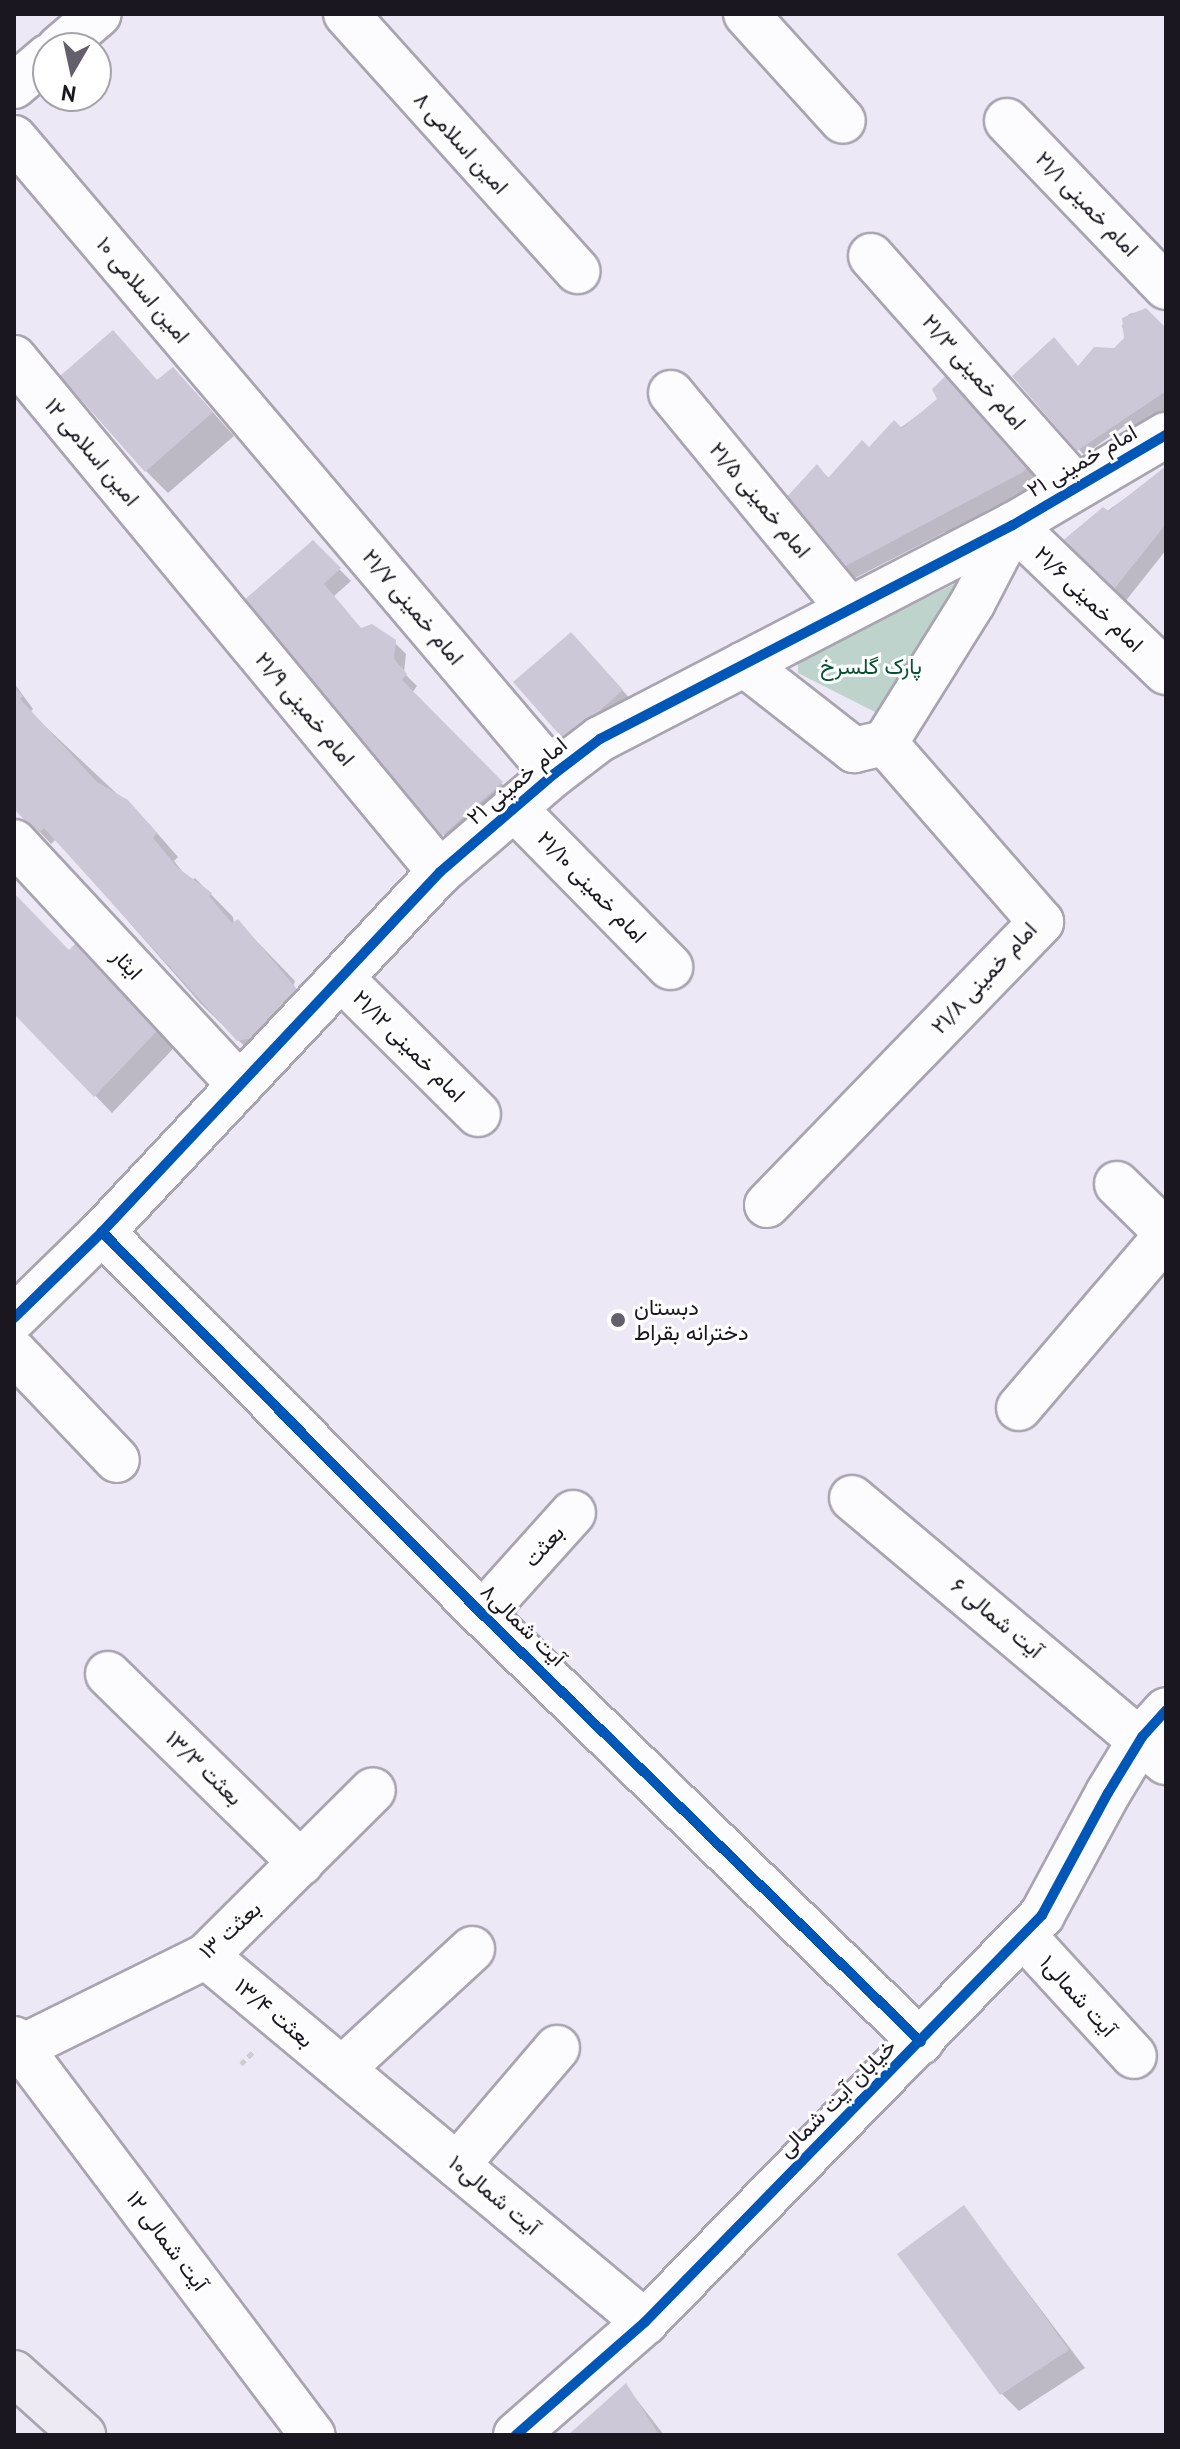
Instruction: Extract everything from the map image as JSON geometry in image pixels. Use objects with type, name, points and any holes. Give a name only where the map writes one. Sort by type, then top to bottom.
[{"type":"main road","points":[[14,2373],[83,2435]]},
{"type":"street","points":[[78,32],[99,14]]},
{"type":"street","name":"امین اسلامی ۸","points":[[346,14],[577,271]]},
{"type":"street","points":[[746,14],[843,121]]},
{"type":"street","points":[[14,86],[32,71]]},
{"type":"street","name":"امام خمینی ۲۱/۱","points":[[1007,121],[1166,287]]},
{"type":"street","name":"امین اسلامی ۱۰","points":[[14,138],[271,441]]},
{"type":"street","name":"امام خمینی ۲۱/۳","points":[[871,256],[1076,487]]},
{"type":"street","name":"امین اسلامی ۱۲","points":[[14,358],[170,547]]},
{"type":"street","name":"امام خمینی ۲۱/۵","points":[[671,393],[848,608]]},
{"type":"street","name":"امام خمینی ۲۱","points":[[14,1318],[102,1232],[440,872],[554,774],[600,739],[1013,525],[1166,435]]},
{"type":"street","name":"امام خمینی ۲۱/۷","points":[[271,441],[554,774]]},
{"type":"street","points":[[744,664],[854,750],[885,743],[973,602],[1013,525]]},
{"type":"street","name":"امام خمینی ۲۱/۶","points":[[1013,525],[1166,672]]},
{"type":"street","name":"امام خمینی ۲۱/۹","points":[[170,547],[440,872]]},
{"type":"street","name":"امام خمینی ۲۱/۸","points":[[767,1205],[1041,922],[885,743]]},
{"type":"street","name":"امام خمینی ۲۱/۱۰","points":[[514,808],[670,967]]},
{"type":"street","name":"ایثار","points":[[14,842],[240,1085]]},
{"type":"street","name":"امام خمینی ۲۱/۱۲","points":[[341,978],[478,1114]]},
{"type":"street","points":[[1019,1408],[1166,1234],[1117,1184]]},
{"type":"street","name":"آیت شمالی۸","points":[[102,1232],[482,1614],[921,2042]]},
{"type":"street","points":[[14,1352],[117,1460]]},
{"type":"street","name":"آیت شمالی ۶","points":[[852,1498],[1158,1736]]},
{"type":"street","name":"بعثت","points":[[482,1614],[573,1513]]},
{"type":"street","name":"بعثت ۱۳/۳","points":[[108,1674],[301,1863]]},
{"type":"street","name":"خیابان آیت شمالی","points":[[516,2435],[645,2322],[1042,1915],[1158,1736]]},
{"type":"street","name":"بعثت ۱۳","points":[[17,2046],[206,1956],[373,1790]]},
{"type":"street","name":"آیت شمالی۱","points":[[1023,1935],[1134,2056]]},
{"type":"street","points":[[342,2069],[472,1949]]},
{"type":"street","name":"بعثت ۱۳/۴","points":[[206,1956],[342,2069]]},
{"type":"street","name":"آیت شمالی ۱۲","points":[[17,2046],[312,2435]]},
{"type":"street","points":[[457,2165],[557,2048]]},
{"type":"street","name":"آیت شمالی۱۰","points":[[342,2069],[645,2322]]},
{"type":"green space","name":"پارک گلسرخ","points":[[968,577],[885,717],[798,673],[798,662]]},
{"type":"building","points":[[1146,308],[1166,328],[1166,391],[1077,451],[1012,376],[1054,337],[1078,366],[1094,347],[1114,348],[1124,338],[1122,318]]},
{"type":"building","points":[[113,330],[157,380],[173,367],[213,412],[145,472],[60,376]]},
{"type":"building","points":[[952,370],[1034,459],[1023,472],[842,568],[785,499],[817,464],[828,478],[862,440],[869,447],[894,420],[902,428],[937,399],[932,389]]},
{"type":"building","points":[[1166,466],[1166,524],[1111,593],[1061,542],[1103,507],[1109,511]]},
{"type":"building","points":[[313,540],[341,568],[324,584],[361,628],[372,624],[396,640],[394,659],[407,674],[402,680],[503,782],[441,837],[243,601]]},
{"type":"building","points":[[571,632],[623,690],[565,741],[513,682]]},
{"type":"building","points":[[14,687],[23,696],[20,699],[97,782],[128,800],[157,833],[153,838],[178,868],[212,893],[209,896],[232,923],[238,919],[301,994],[256,1037],[237,1041],[44,828],[38,834],[14,809]]},
{"type":"building","points":[[14,893],[69,950],[87,932],[158,1016],[156,1032],[94,1097],[14,1014]]},
{"type":"building","points":[[964,2205],[1069,2350],[1000,2395],[897,2254]]},
{"type":"building","points":[[626,2383],[659,2435],[568,2435]]},
{"type":"cycle path","points":[[14,1318],[102,1232],[440,872],[554,774],[600,739],[1013,525],[1166,435]]},
{"type":"cycle path","points":[[102,1232],[482,1614],[921,2042]]},
{"type":"cycle path","points":[[516,2435],[645,2322],[1042,1915],[1108,1793],[1142,1737],[1166,1710]]},
{"type":"place","name":"دبستان دخترانه بقراط","points":[[618,1320]]}]
